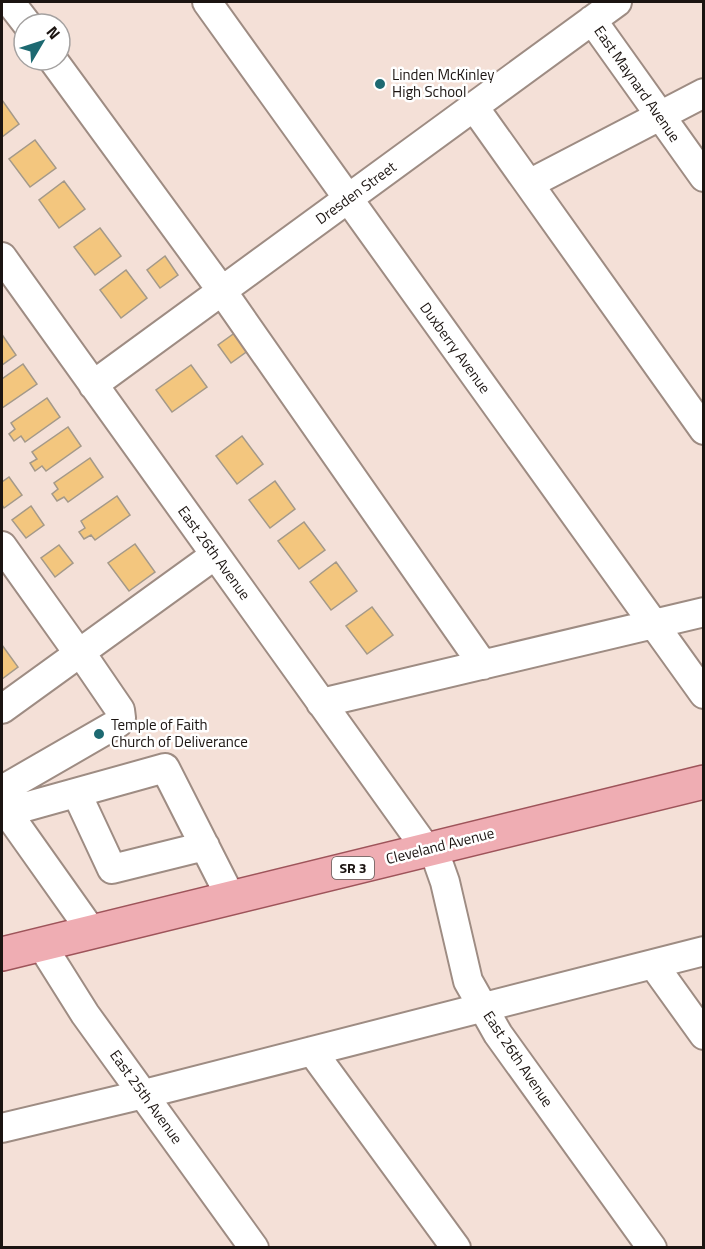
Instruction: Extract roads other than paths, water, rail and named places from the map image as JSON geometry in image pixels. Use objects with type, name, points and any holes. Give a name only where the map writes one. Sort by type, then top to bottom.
[{"type":"main road","name":"Cleveland Avenue","points":[[2,954],[704,782]]},
{"type":"street","name":"Duxberry Avenue","points":[[207,2],[704,694]]},
{"type":"street","name":"Dresden Street","points":[[93,384],[617,2]]},
{"type":"street","name":"East Maynard Avenue","points":[[592,20],[704,177]]},
{"type":"street","points":[[62,72],[222,291],[483,664]]},
{"type":"street","points":[[529,184],[704,93]]},
{"type":"street","points":[[474,107],[704,430]]},
{"type":"street","name":"East 26th Avenue","points":[[2,257],[321,703],[430,849],[445,882],[468,981],[498,1034],[652,1248]]},
{"type":"street","points":[[2,546],[120,710],[121,718],[118,723],[3,802]]},
{"type":"street","points":[[2,709],[215,555]]},
{"type":"street","points":[[321,703],[704,612]]},
{"type":"street","points":[[3,802],[77,794],[165,768],[231,898]]},
{"type":"street","points":[[77,794],[112,869],[205,846]]},
{"type":"street","points":[[3,802],[92,932]]},
{"type":"street","name":"East 25th Avenue","points":[[41,944],[85,1014],[254,1248]]},
{"type":"street","points":[[2,1128],[704,951]]},
{"type":"street","points":[[653,964],[704,1035]]},
{"type":"street","points":[[312,1051],[456,1248]]},
{"type":"place","name":"Linden McKinley High School","points":[[380,84]]},
{"type":"place","name":"Temple of Faith Church of Deliverance","points":[[99,734]]}]
